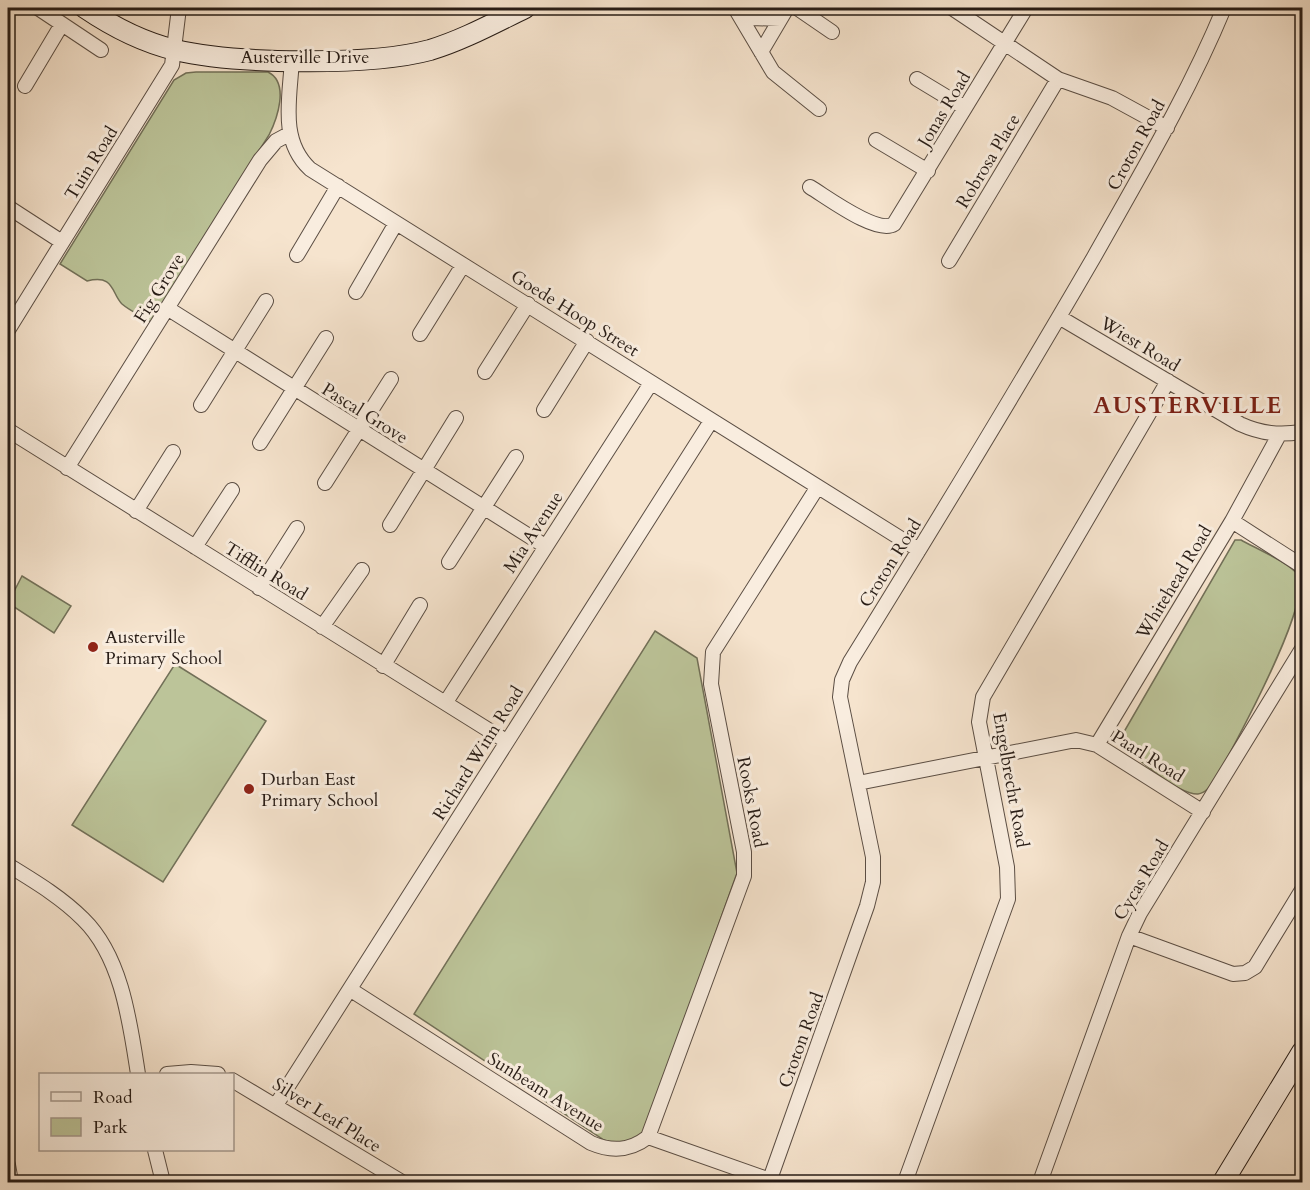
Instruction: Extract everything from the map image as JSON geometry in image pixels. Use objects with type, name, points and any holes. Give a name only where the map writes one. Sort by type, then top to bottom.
[{"type":"street","points":[[38,8],[101,50]]},
{"type":"street","name":"Austerville Drive","points":[[85,8],[107,23],[140,39],[175,50],[204,55],[292,59],[401,55],[428,50],[460,39],[525,8]]},
{"type":"street","name":"Tuin Road","points":[[8,330],[172,65],[179,8]]},
{"type":"street","points":[[796,8],[832,32]]},
{"type":"street","points":[[952,8],[1006,41],[1058,79],[1112,98],[1167,128]]},
{"type":"street","name":"Jonas Road","points":[[810,187],[875,226],[890,227],[900,218],[1026,8]]},
{"type":"street","name":"Croton Road","points":[[769,1181],[867,906],[873,882],[873,857],[840,697],[842,680],[850,662],[1059,317],[1167,128],[1192,81],[1224,8]]},
{"type":"street","points":[[737,10],[752,18],[783,13]]},
{"type":"street","points":[[737,10],[773,72],[819,109]]},
{"type":"street","points":[[761,52],[783,13]]},
{"type":"street","points":[[25,86],[62,24]]},
{"type":"street","name":"Goede Hoop Street","points":[[292,59],[289,134],[298,158],[310,169],[919,550]]},
{"type":"street","points":[[917,79],[965,108]]},
{"type":"street","name":"Robrosa Place","points":[[950,261],[1058,79]]},
{"type":"street","name":"Fig Grove","points":[[67,468],[260,160],[276,141],[289,134]]},
{"type":"street","points":[[876,140],[928,171]]},
{"type":"street","points":[[297,255],[338,186]]},
{"type":"street","points":[[8,207],[62,242]]},
{"type":"street","points":[[356,292],[396,223]]},
{"type":"street","points":[[420,334],[463,265]]},
{"type":"street","points":[[201,405],[266,301]]},
{"type":"street","points":[[485,372],[528,304]]},
{"type":"street","name":"Pascal Grove","points":[[168,308],[234,352],[545,546]]},
{"type":"street","name":"Wiest Road","points":[[1059,317],[1240,424],[1256,431],[1279,435],[1302,432]]},
{"type":"street","points":[[260,442],[327,338]]},
{"type":"street","points":[[544,410],[587,341]]},
{"type":"street","points":[[325,483],[357,429],[391,379]]},
{"type":"street","name":"Engelbrecht Road","points":[[905,1182],[1008,899],[1007,867],[979,722],[982,697],[1168,381]]},
{"type":"street","name":"Mia Avenue","points":[[446,702],[651,383]]},
{"type":"street","points":[[390,525],[456,418]]},
{"type":"street","name":"Richard Winn Road","points":[[276,1105],[711,421]]},
{"type":"street","name":"Tifflin Road","points":[[8,430],[506,741]]},
{"type":"street","name":"Whitehead Road","points":[[1096,745],[1232,521],[1279,435]]},
{"type":"street","points":[[136,511],[173,452]]},
{"type":"street","points":[[449,562],[516,457]]},
{"type":"street","name":"Rooks Road","points":[[648,1137],[744,876],[744,852],[711,684],[713,652],[817,488]]},
{"type":"street","points":[[195,547],[232,490]]},
{"type":"street","points":[[1232,521],[1302,566]]},
{"type":"street","points":[[259,588],[297,528]]},
{"type":"street","points":[[322,627],[362,570]]},
{"type":"street","points":[[383,666],[420,605]]},
{"type":"street","name":"Cycas Road","points":[[1040,1182],[1129,936],[1140,913],[1302,649]]},
{"type":"street","name":"Paarl Road","points":[[858,783],[1076,740],[1096,745],[1203,812]]},
{"type":"street","points":[[8,865],[61,900],[84,920],[98,938],[110,960],[121,990],[138,1073]]},
{"type":"street","points":[[1129,936],[1233,974],[1245,973],[1255,967],[1302,890]]},
{"type":"street","name":"Sunbeam Avenue","points":[[351,990],[591,1143],[604,1149],[628,1149],[648,1137]]},
{"type":"street","points":[[1224,1182],[1302,1052]]},
{"type":"street","name":"Silver Leaf Place","points":[[234,1081],[402,1182]]},
{"type":"street","points":[[648,1137],[769,1181]]},
{"type":"street","points":[[155,1151],[163,1182]]},
{"type":"street","points":[[8,1165],[12,1182]]},
{"type":"green space","points":[[268,72],[279,84],[280,102],[269,135],[151,322],[122,304],[107,282],[87,281],[60,264],[174,80],[186,73]]},
{"type":"green space","points":[[1235,540],[1241,540],[1263,551],[1294,571],[1299,576],[1299,592],[1294,615],[1283,643],[1218,775],[1202,793],[1190,793],[1146,766],[1121,743],[1121,737]]},
{"type":"green space","points":[[22,576],[71,606],[54,633],[8,603]]},
{"type":"green space","points":[[655,631],[697,658],[737,873],[645,1130],[642,1135],[632,1141],[615,1143],[604,1140],[414,1014]]},
{"type":"green space","points":[[175,664],[266,721],[163,882],[72,825]]},
{"type":"place","name":"Austerville Primary School","points":[[93,647]]},
{"type":"place","name":"Durban East Primary School","points":[[249,789]]},
{"type":"district","name":"AUSTERVILLE","points":[[1188,405]]}]
